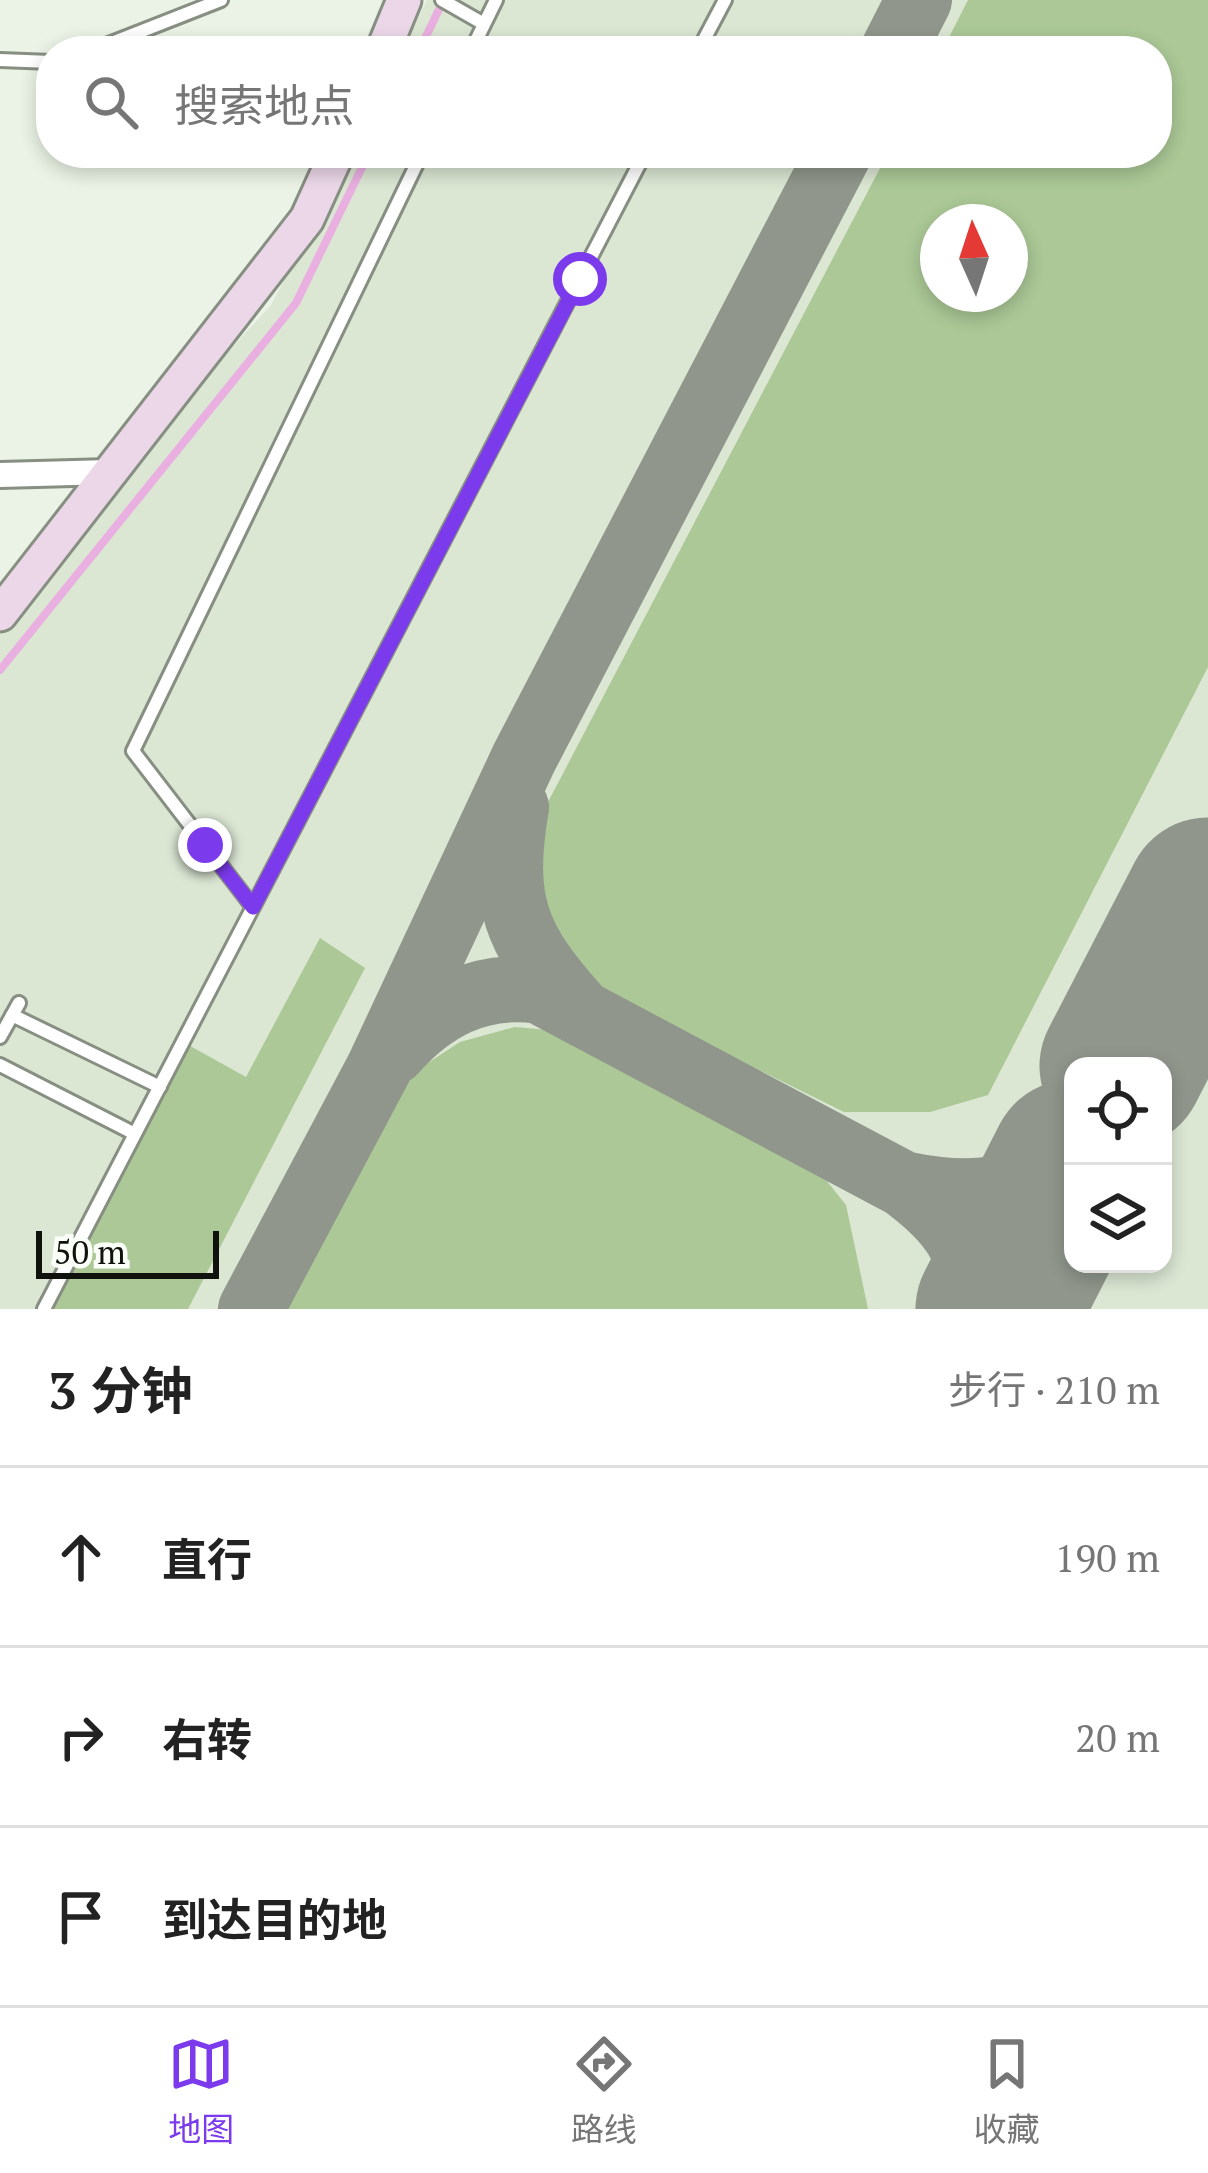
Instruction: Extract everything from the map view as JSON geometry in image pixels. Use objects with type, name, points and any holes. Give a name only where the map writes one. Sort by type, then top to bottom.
[{"type":"main road","points":[[388,36],[404,0]]},
{"type":"main road","points":[[0,614],[308,218],[330,168]]},
{"type":"street","points":[[0,476],[110,472]]},
{"type":"lane","points":[[129,36],[221,0]]},
{"type":"lane","points":[[442,0],[484,24]]},
{"type":"lane","points":[[478,36],[496,0]]},
{"type":"lane","points":[[706,36],[725,0]]},
{"type":"lane","points":[[0,60],[36,61]]},
{"type":"lane","points":[[253,907],[133,752],[415,168]]},
{"type":"lane","points":[[44,1309],[637,168]]},
{"type":"lane","points":[[0,1037],[16,1009],[160,1087]]},
{"type":"lane","points":[[0,1064],[135,1134]]},
{"type":"shaded area","points":[[427,0],[1208,0],[1208,1309],[0,1309],[0,633],[200,383],[271,305],[343,168],[1172,168],[1172,36],[409,36]]},
{"type":"green space","points":[[968,0],[1208,0],[1208,667],[988,1095],[930,1112],[844,1112],[597,990],[556,935],[532,869],[547,804],[880,168],[1172,168],[1172,36],[950,36]]},
{"type":"green space","points":[[320,938],[365,968],[188,1309],[44,1309],[183,1042],[246,1077]]},
{"type":"green space","points":[[515,1027],[561,1031],[814,1165],[846,1205],[868,1309],[287,1309],[403,1079],[460,1042]]},
{"type":"waterway","points":[[426,36],[443,1]]},
{"type":"waterway","points":[[0,670],[296,303],[362,168]]},
{"type":"taxiway","points":[[901,36],[919,0]]},
{"type":"taxiway","points":[[251,1309],[379,1068],[524,758],[831,168]]},
{"type":"taxiway","points":[[516,807],[510,869],[517,917],[539,961],[578,1009]]},
{"type":"taxiway","points":[[393,1052],[424,1023],[458,1002],[497,991],[540,991],[903,1184],[934,1209],[956,1237],[970,1269],[975,1309]]},
{"type":"taxiway","points":[[903,1184],[949,1191],[994,1189],[1035,1176],[1064,1155]]},
{"type":"runway","points":[[1127,1057],[1208,900]]},
{"type":"runway","points":[[998,1309],[1071,1165]]},
{"type":"route","points":[[205,845],[253,907],[580,279]]}]
